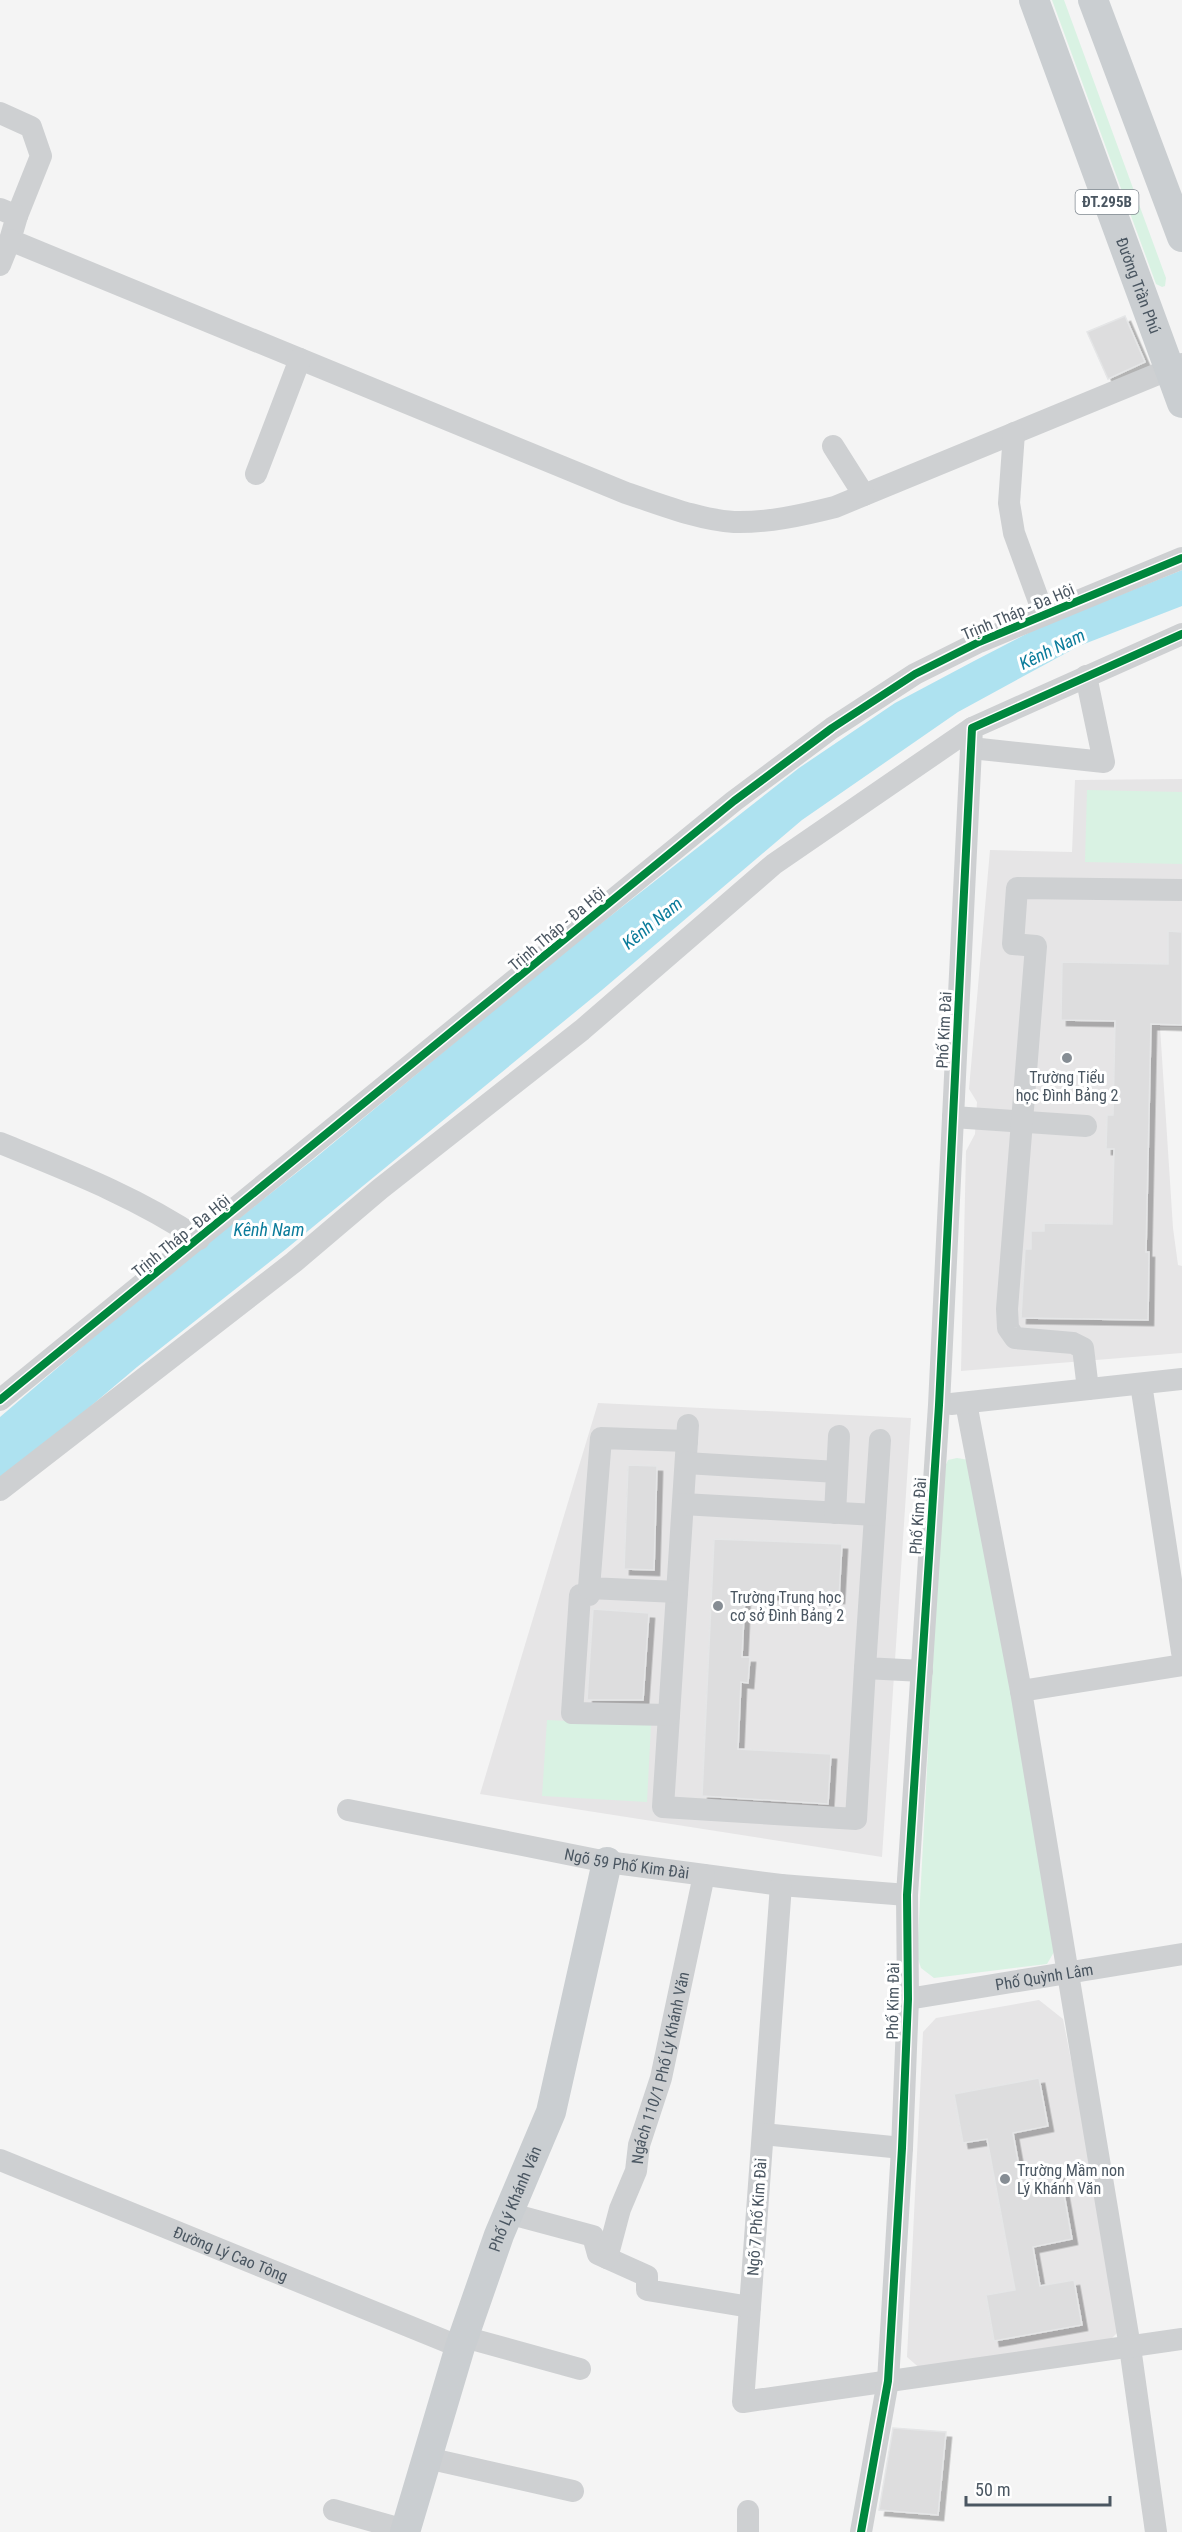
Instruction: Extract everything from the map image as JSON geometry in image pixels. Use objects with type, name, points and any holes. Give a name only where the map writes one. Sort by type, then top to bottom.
[{"type":"main road","name":"Đường Trần Phú","points":[[1034,0],[1176,367],[1182,403]]},
{"type":"main road","name":"ĐT.295B","points":[[1093,0],[1182,237]]},
{"type":"main road","name":"Phố Lý Khánh Văn","points":[[405,2531],[462,2342],[508,2213],[551,2112],[608,1862]]},
{"type":"street","points":[[0,113],[31,127],[41,156],[9,213],[10,240],[0,265]]},
{"type":"street","points":[[10,240],[626,493],[719,520],[735,522],[806,514],[864,495],[1176,367]]},
{"type":"street","points":[[256,474],[300,359]]},
{"type":"street","points":[[1014,433],[1009,503],[1014,533],[1044,615]]},
{"type":"street","points":[[832,446],[864,495]]},
{"type":"street","name":"Trịnh Tháp - Đa Hội","points":[[0,1401],[734,801],[806,748],[915,675],[979,642],[1182,558]]},
{"type":"street","points":[[0,1490],[294,1262],[380,1189],[582,1030],[774,864],[972,738],[1086,676],[1182,634]]},
{"type":"street","points":[[972,738],[1104,762],[1086,676]]},
{"type":"street","name":"Phố Kim Đài","points":[[861,2532],[888,2381],[908,1999],[907,1895],[939,1406],[972,738]]},
{"type":"street","points":[[1088,1389],[1083,1348],[1074,1343],[1015,1338],[1008,1328],[1007,1309],[1036,946],[1013,944],[1017,888],[1182,890]]},
{"type":"street","points":[[953,1117],[1086,1126]]},
{"type":"street","points":[[19,1151],[120,1193],[166,1216],[199,1239]]},
{"type":"street","points":[[939,1406],[1182,1380]]},
{"type":"street","points":[[1141,1384],[1182,1652]]},
{"type":"street","points":[[966,1403],[1021,1691],[1065,1972],[1130,2347],[1156,2532]]},
{"type":"street","points":[[836,1513],[839,1436]]},
{"type":"street","points":[[669,1715],[572,1713],[580,1595],[589,1595],[601,1438],[687,1443],[837,1472]]},
{"type":"street","points":[[687,1443],[663,1807],[856,1819],[880,1440]]},
{"type":"street","points":[[683,1504],[875,1515]]},
{"type":"street","points":[[589,1588],[677,1592]]},
{"type":"street","points":[[1021,1691],[1182,1665]]},
{"type":"street","points":[[865,1668],[922,1671]]},
{"type":"street","name":"Ngõ 59 Phố Kim Đài","points":[[348,1810],[608,1862],[781,1885],[907,1895]]},
{"type":"street","name":"Ngách 110/1 Phố Lý Khánh Văn","points":[[607,2258],[620,2209],[636,2171],[639,2145],[661,2078],[704,1875]]},
{"type":"street","name":"Ngõ 7 Phố Kim Đài","points":[[781,1885],[743,2402],[888,2381]]},
{"type":"street","name":"Phố Quỳnh Lâm","points":[[908,1999],[1182,1954]]},
{"type":"street","points":[[763,2134],[902,2148]]},
{"type":"street","name":"Đường Lý Cao Tông","points":[[0,2160],[462,2342],[580,2369]]},
{"type":"street","points":[[508,2213],[593,2236],[598,2254],[647,2276],[647,2290],[750,2307]]},
{"type":"street","points":[[888,2381],[1182,2339]]},
{"type":"street","points":[[428,2458],[573,2491]]},
{"type":"street","points":[[334,2510],[405,2531]]},
{"type":"shaded area","name":"Trường Tiểu học Đình Bảng 2","points":[[1182,779],[1182,1027],[1160,1027],[1173,1228],[1178,1265],[1182,1266],[1182,1353],[961,1371],[966,1151],[975,1134],[977,1102],[969,1089],[990,850],[1072,852],[1075,780]]},
{"type":"shaded area","name":"Trường Trung học cơ sở Đình Bảng 2","points":[[598,1403],[911,1418],[882,1857],[480,1794]]},
{"type":"shaded area","name":"Trường Mầm non Lý Khánh Văn","points":[[1039,2000],[1063,2019],[1123,2327],[1108,2342],[923,2371],[907,2357],[923,2032],[936,2018]]},
{"type":"green space","points":[[1052,0],[1064,0],[1166,278],[1165,286],[1156,284]]},
{"type":"green space","points":[[1087,790],[1182,792],[1182,864],[1085,862]]},
{"type":"green space","points":[[957,1458],[969,1460],[974,1467],[1054,1952],[1047,1964],[934,1978],[921,1968],[917,1956],[943,1471],[948,1460]]},
{"type":"green space","points":[[547,1720],[651,1725],[647,1802],[542,1796]]},
{"type":"water","name":"Kênh Nam","points":[[1182,570],[1182,606],[1079,646],[958,712],[802,820],[602,990],[286,1249],[137,1367],[0,1483],[0,1417],[145,1293],[314,1159],[553,961],[799,768],[895,703],[974,661],[1038,628]]},
{"type":"building","points":[[1125,316],[1145,362],[1108,379],[1087,332]]},
{"type":"building","points":[[1168,931],[1182,932],[1182,1025],[1151,1024],[1146,1252],[1149,1252],[1148,1320],[1021,1318],[1025,1249],[1031,1249],[1031,1231],[1044,1231],[1044,1223],[1112,1224],[1114,1149],[1106,1149],[1107,1115],[1113,1115],[1115,1021],[1061,1020],[1062,962],[1168,964]]},
{"type":"building","points":[[628,1465],[657,1466],[654,1570],[624,1569]]},
{"type":"building","points":[[714,1539],[842,1544],[839,1598],[745,1593],[742,1657],[750,1657],[748,1683],[741,1682],[738,1749],[831,1754],[828,1804],[702,1796]]},
{"type":"building","points":[[593,1609],[649,1613],[643,1700],[587,1700]]},
{"type":"building","points":[[1039,2078],[1048,2126],[1013,2133],[1020,2172],[1059,2165],[1072,2239],[1033,2247],[1040,2286],[1074,2280],[1082,2325],[994,2341],[986,2295],[1015,2290],[987,2139],[963,2143],[954,2094]]},
{"type":"building","points":[[893,2428],[946,2432],[938,2515],[879,2510]]},
{"type":"cycle path","points":[[0,1400],[734,801],[832,728],[915,674],[979,642],[1182,558]]},
{"type":"cycle path","points":[[861,2532],[888,2381],[908,1999],[907,1895],[939,1405],[972,728],[1182,634]]},
{"type":"place","name":"Trường Tiểu học Đình Bảng 2","points":[[1067,1058]]},
{"type":"place","name":"Trường Trung học cơ sở Đình Bảng 2","points":[[718,1606]]},
{"type":"place","name":"Trường Mầm non Lý Khánh Văn","points":[[1005,2179]]}]
